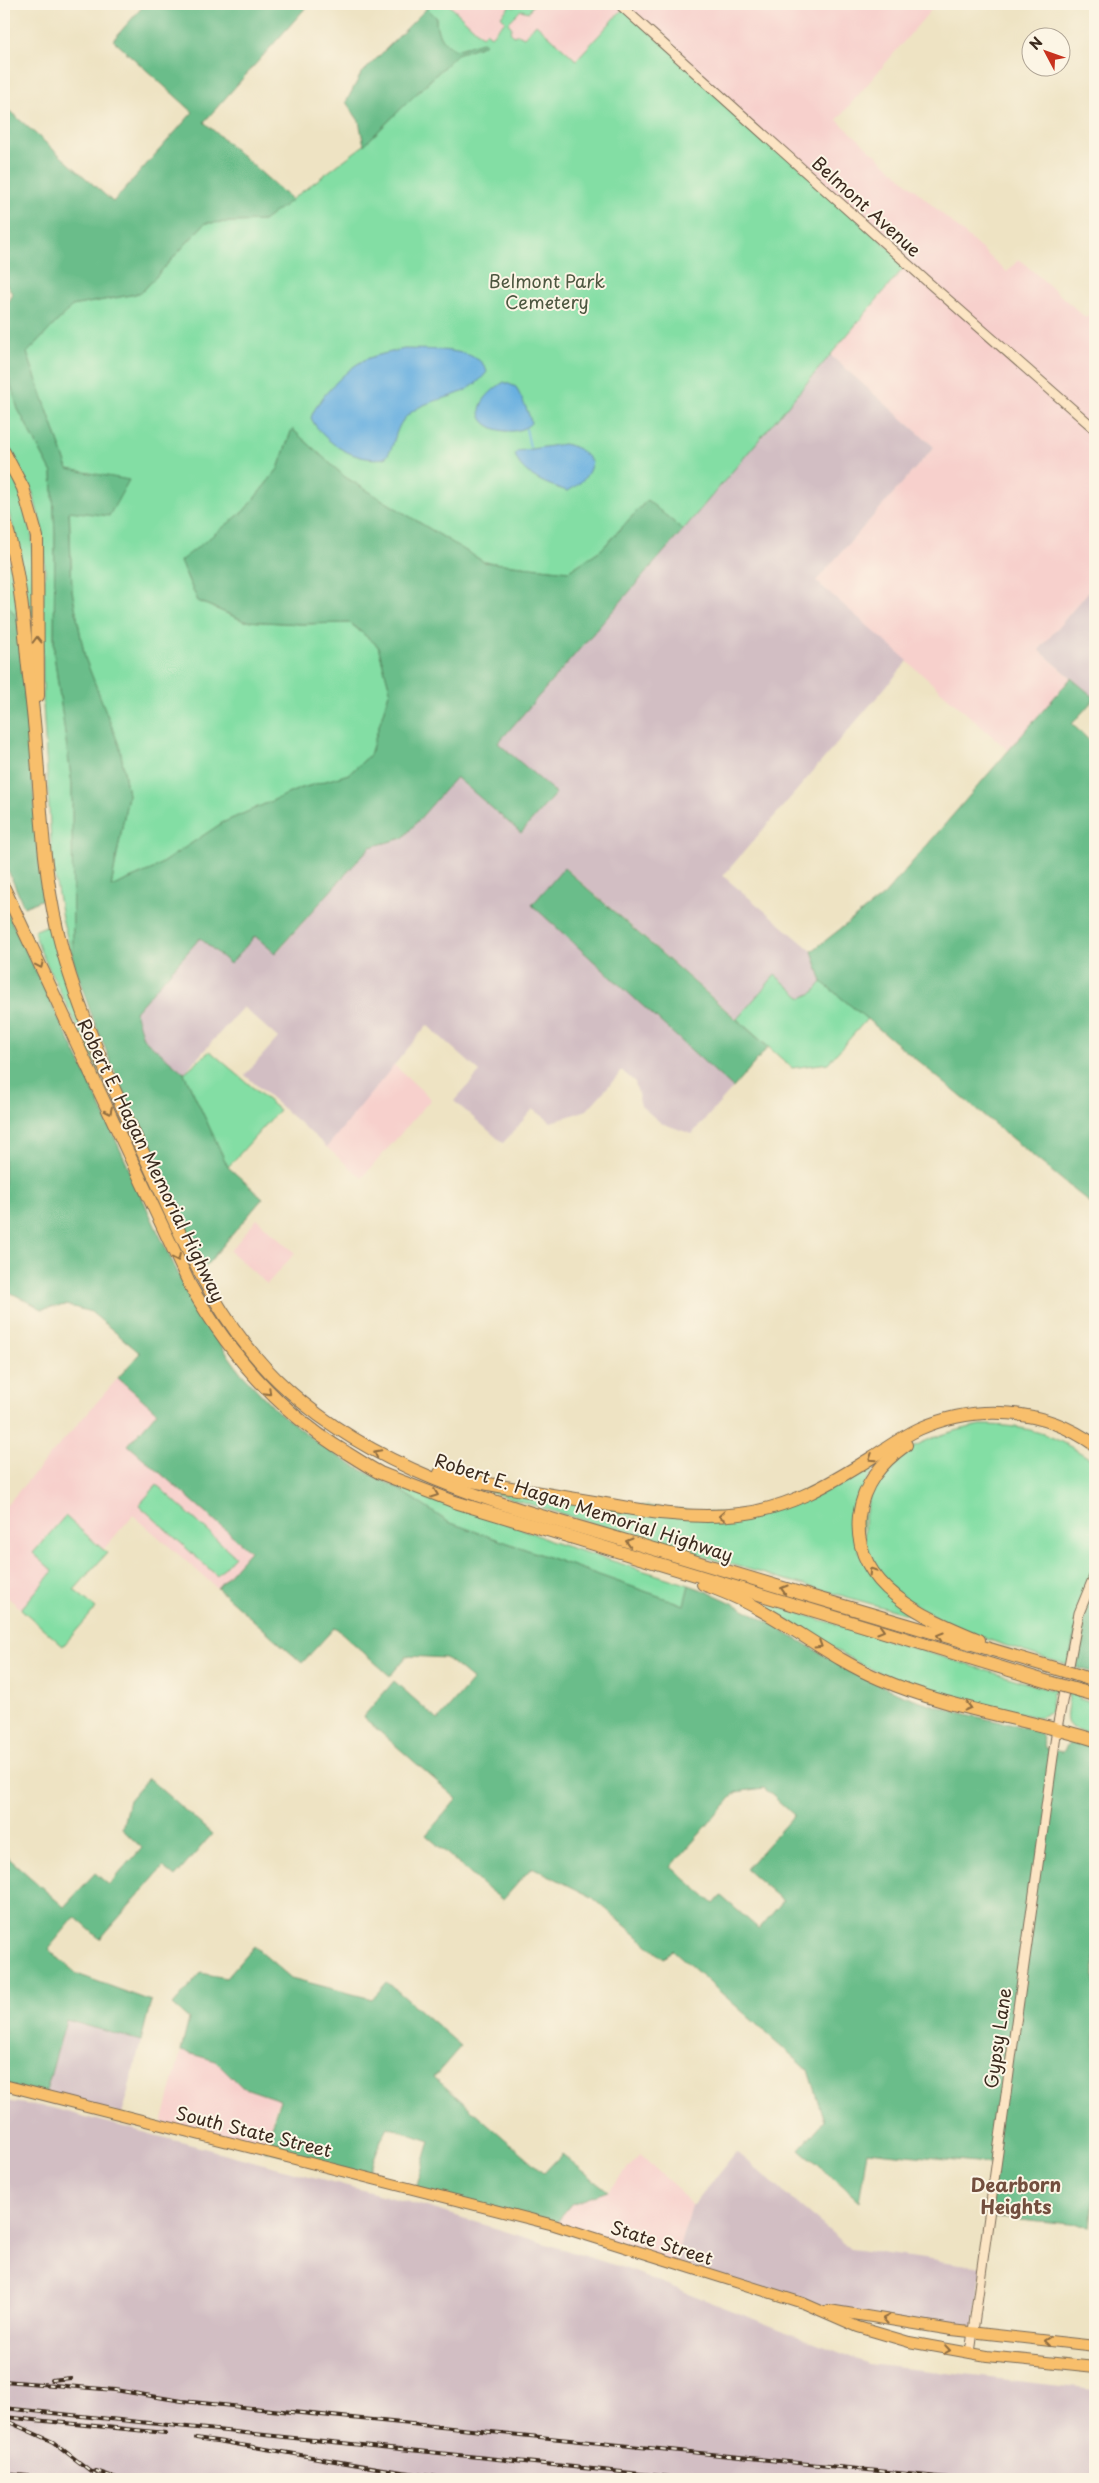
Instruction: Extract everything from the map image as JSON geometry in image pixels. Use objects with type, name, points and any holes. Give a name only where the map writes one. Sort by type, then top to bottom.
[{"type":"highway","points":[[4,452],[23,488],[37,537],[38,726],[36,741]]},
{"type":"highway","name":"Robert E. Hagan Memorial Highway","points":[[4,518],[15,563],[22,607],[36,741],[40,820],[49,888],[71,978],[88,1029],[188,1252],[208,1290],[231,1326],[274,1378],[339,1431],[399,1464],[502,1503],[1095,1681]]},
{"type":"highway","name":"Robert E. Hagan Memorial Highway","points":[[4,888],[190,1285],[208,1316],[246,1368],[281,1404],[326,1441],[378,1472],[455,1502],[1095,1695]]},
{"type":"highway","points":[[399,1464],[420,1466],[467,1480],[638,1510],[679,1516],[710,1517],[772,1508],[820,1490],[918,1429],[956,1416],[985,1412],[1016,1413],[1044,1418],[1068,1428],[1095,1445]]},
{"type":"highway","points":[[1000,1653],[988,1644],[912,1608],[878,1580],[868,1565],[859,1536],[860,1508],[871,1479],[894,1454],[926,1435],[944,1427],[988,1420],[1009,1420],[1048,1428],[1067,1436],[1095,1453]]},
{"type":"highway","points":[[533,1526],[554,1537],[706,1584],[757,1608],[844,1661],[898,1687],[939,1700],[1057,1728],[1095,1740]]},
{"type":"main road","name":"Belmont Avenue","points":[[619,4],[921,276],[1095,429]]},
{"type":"main road","name":"Gypsy Lane","points":[[970,2353],[1057,1728],[1079,1613],[1095,1574]]},
{"type":"main road","name":"South State Street","points":[[4,2085],[496,2209]]},
{"type":"main road","name":"State Street","points":[[496,2209],[554,2225],[818,2308]]},
{"type":"main road","points":[[818,2308],[973,2333],[1095,2346]]},
{"type":"main road","points":[[818,2308],[858,2327],[925,2346],[1095,2367]]},
{"type":"shaded area","points":[[421,4],[936,4],[837,120],[1007,272],[1019,259],[1086,318],[1095,308],[1095,584],[1039,650],[1071,678],[1009,751],[816,581],[934,447],[829,354],[907,264],[624,8],[576,60],[519,46],[503,32],[471,49]]},
{"type":"shaded area","points":[[829,354],[934,447],[816,581],[908,661],[723,876],[812,951],[822,982],[814,992],[802,998],[775,975],[737,1019],[565,868],[532,905],[733,1088],[692,1134],[661,1123],[641,1106],[635,1082],[622,1071],[587,1110],[551,1122],[533,1109],[503,1143],[454,1101],[480,1072],[427,1025],[327,1147],[245,1075],[278,1038],[243,1007],[184,1073],[143,1038],[135,1012],[200,938],[230,964],[255,936],[276,953],[370,847],[403,838],[456,777],[521,833],[556,793],[498,743],[683,530]]},
{"type":"shaded area","points":[[1095,584],[1095,698],[1039,650]]},
{"type":"shaded area","points":[[393,1064],[431,1099],[362,1178],[323,1144]]},
{"type":"shaded area","points":[[257,1219],[295,1253],[267,1284],[230,1251]]},
{"type":"shaded area","points":[[118,1378],[157,1412],[128,1445],[250,1551],[217,1588],[133,1515],[103,1550],[65,1516],[33,1553],[54,1571],[21,1609],[4,1594],[4,1508]]},
{"type":"shaded area","points":[[65,2020],[141,2041],[122,2114],[45,2095]]},
{"type":"shaded area","points":[[181,2051],[216,2061],[242,2087],[281,2100],[277,2104],[263,2150],[162,2124]]},
{"type":"shaded area","points":[[4,2101],[48,2107],[427,2207],[627,2269],[868,2364],[1095,2390],[1095,2479],[4,2479]]},
{"type":"shaded area","points":[[736,2152],[851,2249],[982,2267],[973,2333],[818,2308],[674,2263],[692,2206]]},
{"type":"shaded area","points":[[640,2155],[678,2189],[692,2206],[674,2263],[554,2225],[571,2204],[608,2191]]},
{"type":"green space","points":[[145,4],[309,4],[204,122],[292,200],[263,221],[205,223],[141,293],[72,306],[27,353],[68,469],[129,480],[109,516],[69,511],[72,591],[85,658],[120,748],[128,795],[111,887],[153,869],[222,823],[299,789],[349,774],[370,755],[390,690],[378,646],[350,623],[301,624],[245,621],[198,601],[180,561],[244,511],[278,469],[292,429],[345,477],[484,562],[569,571],[602,549],[647,500],[683,530],[498,743],[556,793],[521,833],[456,777],[403,838],[370,847],[275,953],[255,936],[230,964],[200,938],[135,1012],[143,1038],[184,1073],[228,1167],[263,1198],[204,1268],[118,1080],[90,1011],[73,960],[72,784],[54,654],[55,534],[52,473],[18,409],[4,361],[4,312],[12,293],[4,280],[4,106],[113,202],[193,112],[113,40]]},
{"type":"green space","name":"Belmont Park Cemetery","points":[[421,4],[448,4],[482,36],[486,32],[491,36],[505,21],[501,16],[509,7],[506,4],[510,4],[514,8],[518,4],[533,4],[529,12],[521,10],[508,23],[512,28],[510,32],[514,36],[518,34],[524,37],[536,24],[576,60],[624,8],[907,264],[683,530],[647,500],[602,549],[569,571],[484,562],[345,477],[292,429],[278,469],[244,511],[180,562],[198,601],[244,621],[301,624],[350,623],[378,646],[390,690],[370,755],[349,774],[299,789],[222,823],[153,869],[111,887],[128,795],[120,748],[85,658],[72,591],[68,469],[27,353],[72,306],[141,293],[205,223],[263,221],[364,145],[457,54],[486,44],[482,42],[456,50],[451,47],[443,41],[438,33],[436,17]]},
{"type":"green space","points":[[427,8],[436,17],[440,37],[451,47],[456,50],[483,42],[486,44],[457,54],[364,145],[359,121],[346,102],[361,74]]},
{"type":"green space","points":[[4,361],[18,409],[52,473],[55,534],[54,654],[72,784],[73,960],[62,918],[52,859],[43,704],[42,614],[45,570],[42,528],[32,491],[4,443]]},
{"type":"green space","points":[[4,458],[17,482],[32,535],[34,616],[30,616],[19,548],[4,496]]},
{"type":"green space","points":[[4,538],[12,575],[18,619],[6,603]]},
{"type":"green space","points":[[4,589],[6,603],[18,619],[43,899],[24,907],[4,861]]},
{"type":"green space","points":[[1071,678],[1095,698],[1072,724],[1095,746],[1095,1207],[822,982],[812,951],[884,895]]},
{"type":"green space","points":[[564,868],[768,1047],[733,1088],[532,905]]},
{"type":"green space","points":[[4,906],[83,1068],[156,1228],[197,1312],[241,1373],[276,1410],[322,1446],[354,1466],[392,1485],[448,1522],[684,1605],[689,1585],[738,1606],[852,1671],[914,1699],[972,1716],[1032,1729],[1042,1736],[1045,1749],[1063,1752],[1067,1745],[1077,1740],[1095,1745],[1095,2187],[1090,2226],[989,2216],[995,2164],[867,2151],[859,2201],[800,2149],[824,2121],[808,2070],[673,1950],[664,1959],[592,1897],[532,1867],[503,1900],[484,1886],[426,1835],[457,1799],[363,1717],[394,1681],[438,1720],[473,1680],[446,1658],[407,1656],[390,1676],[335,1627],[302,1663],[217,1588],[250,1551],[128,1445],[157,1412],[118,1378],[140,1353],[91,1312],[66,1305],[42,1309],[4,1289]],"holes":[[[764,1788],[794,1815],[746,1869],[783,1901],[759,1929],[721,1896],[714,1904],[671,1867],[736,1792]]]},
{"type":"green space","points":[[48,925],[79,1020],[104,1082],[40,950],[34,931]]},
{"type":"green space","points":[[775,975],[802,998],[814,992],[822,982],[867,1019],[828,1063],[792,1068],[737,1019]]},
{"type":"green space","points":[[210,1051],[279,1110],[228,1167],[184,1073]]},
{"type":"green space","points":[[981,1425],[1014,1427],[1041,1433],[1054,1438],[1095,1462],[1095,1574],[1068,1665],[976,1635],[931,1614],[886,1583],[878,1572],[870,1554],[864,1534],[864,1527],[871,1492],[880,1475],[893,1461],[925,1441]]},
{"type":"green space","points":[[881,1456],[883,1458],[867,1480],[859,1552],[921,1618],[684,1551],[480,1489],[748,1516]]},
{"type":"green space","points":[[157,1485],[235,1556],[217,1576],[139,1505]]},
{"type":"green space","points":[[392,1485],[528,1531],[549,1541],[689,1585],[684,1605],[448,1522]]},
{"type":"green space","points":[[65,1516],[107,1553],[74,1590],[96,1608],[63,1646],[21,1609],[53,1571],[33,1553]]},
{"type":"green space","points":[[1095,1574],[1095,1673],[1068,1665],[1079,1613]]},
{"type":"green space","points":[[760,1601],[1050,1690],[1052,1683],[1081,1691],[1079,1699],[1095,1703],[1095,1735],[1071,1727],[1068,1724],[1069,1696],[1053,1692],[1050,1711],[1040,1718],[932,1693],[863,1666],[759,1604]]},
{"type":"green space","points":[[148,1778],[212,1834],[175,1877],[163,1867],[100,1939],[75,1917],[48,1949],[77,1974],[151,2001],[141,2041],[66,2020],[45,2095],[4,2085],[4,1854],[64,1907],[95,1873],[109,1885],[142,1848],[122,1829],[129,1800]]},
{"type":"green space","points":[[254,1946],[291,1978],[372,1999],[387,1982],[461,2046],[434,2077],[544,2173],[562,2154],[608,2191],[571,2204],[554,2225],[416,2189],[430,2141],[388,2127],[381,2140],[368,2176],[263,2150],[280,2100],[242,2087],[216,2061],[181,2051],[189,2019],[173,2005],[201,1973],[226,1978]]},
{"type":"water","points":[[404,349],[452,351],[464,354],[475,358],[483,364],[487,372],[468,389],[428,403],[409,414],[400,425],[392,447],[385,458],[363,458],[342,450],[324,436],[311,418],[318,404],[338,380],[359,363],[375,356]]},
{"type":"water","points":[[504,382],[516,387],[529,414],[531,423],[522,429],[498,430],[488,425],[481,417],[481,408],[487,396]]},
{"type":"water","points":[[564,444],[580,450],[592,462],[583,479],[568,491],[545,483],[529,474],[518,461],[515,454],[518,451]]},
{"type":"waterway","points":[[526,429],[530,447]]},
{"type":"railway","points":[[51,2380],[71,2378]]},
{"type":"railway","points":[[4,2381],[115,2390],[182,2401],[958,2479]]},
{"type":"railway","points":[[4,2408],[689,2479]]},
{"type":"railway","points":[[4,2417],[166,2433]]},
{"type":"railway","points":[[9,2422],[53,2442],[101,2479]]},
{"type":"railway","points":[[196,2438],[453,2479]]},
{"type":"railway","points":[[96,2471],[119,2479]]},
{"type":"railway","points":[[4,2474],[62,2479]]},
{"type":"railway","points":[[370,2474],[391,2479]]},
{"type":"district","name":"Dearborn Heights","points":[[1016,2195]]}]
